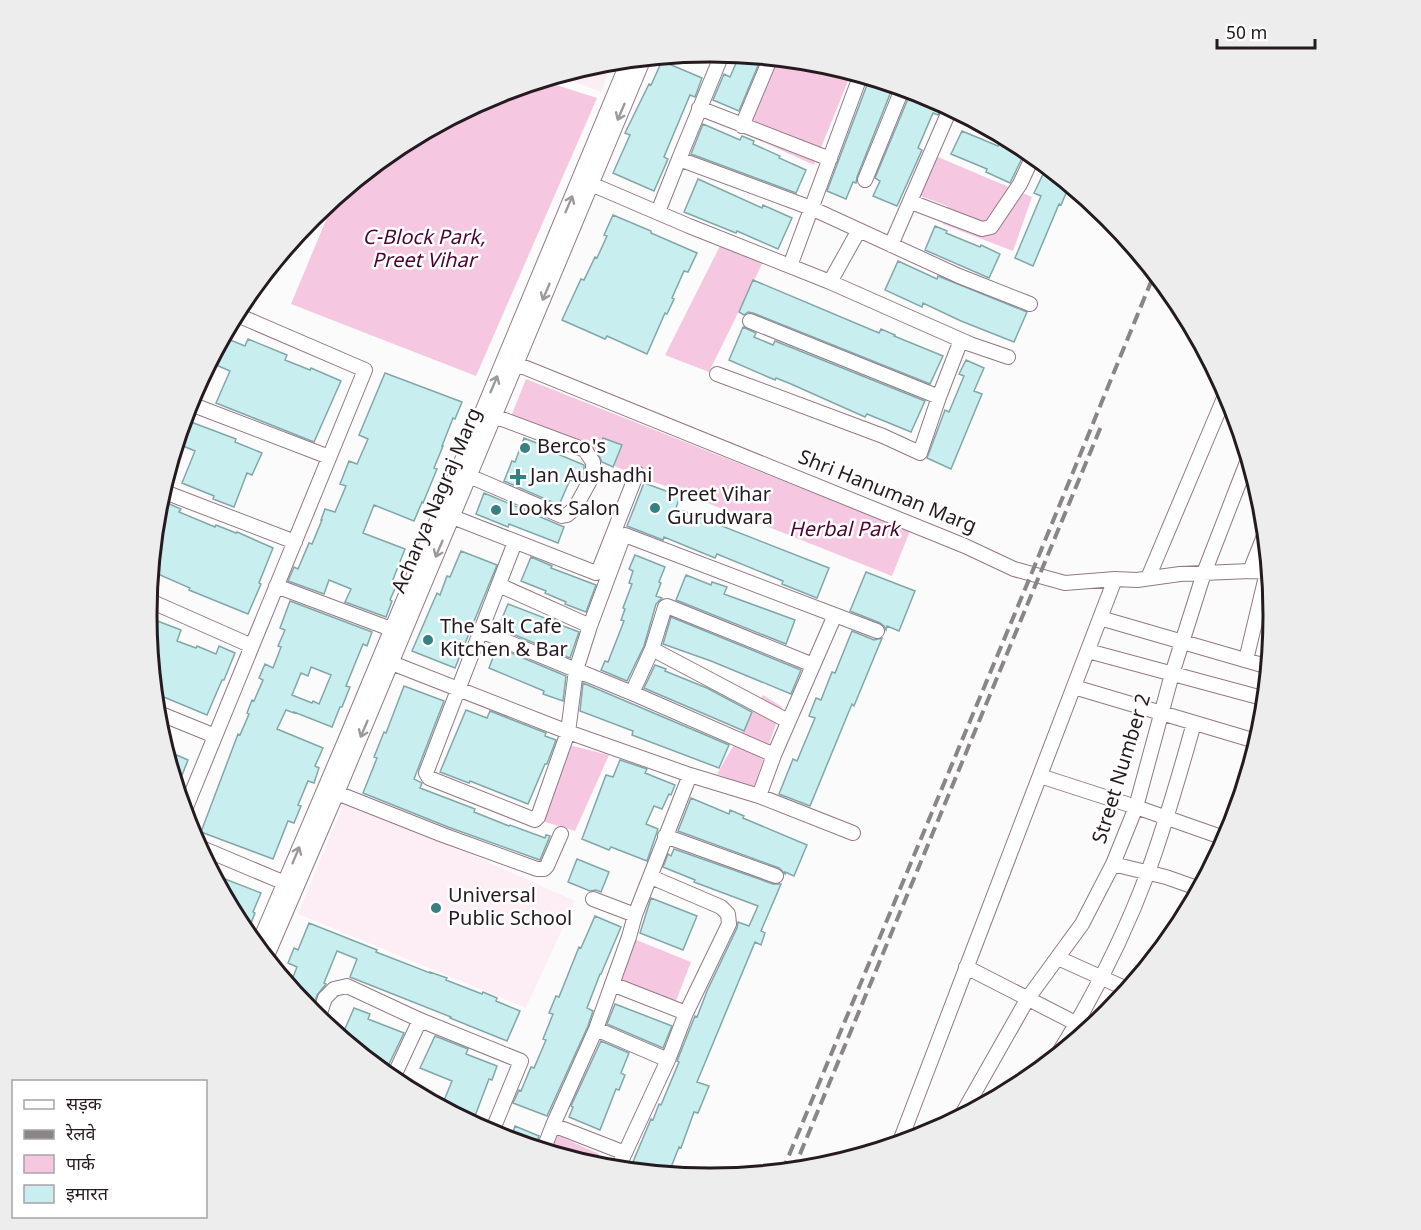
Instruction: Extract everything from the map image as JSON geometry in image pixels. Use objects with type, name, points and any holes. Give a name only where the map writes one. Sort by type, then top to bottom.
[{"type":"street","points":[[658,212],[719,62]]},
{"type":"street","points":[[742,126],[768,65]]},
{"type":"street","name":"Acharya Nagraj Marg","points":[[269,949],[291,885],[585,182],[640,66]]},
{"type":"street","name":"Acharya Nagraj Marg","points":[[585,182],[626,68]]},
{"type":"street","points":[[790,266],[858,81]]},
{"type":"street","points":[[865,180],[900,95]]},
{"type":"street","points":[[699,108],[830,159]]},
{"type":"street","points":[[891,245],[947,116]]},
{"type":"street","points":[[679,159],[811,208],[959,276],[1030,304]]},
{"type":"street","points":[[911,202],[982,229],[991,227],[1020,184],[1030,163]]},
{"type":"street","points":[[585,182],[830,282],[962,340],[1008,357]]},
{"type":"street","points":[[830,282],[859,230]]},
{"type":"street","points":[[189,800],[365,370],[243,318]]},
{"type":"street","points":[[750,321],[939,397]]},
{"type":"street","points":[[717,374],[883,436],[920,453],[962,340]]},
{"type":"street","name":"Acharya Nagraj Marg","points":[[261,939],[337,793],[386,660],[391,628],[447,514],[469,476],[494,416],[510,362]]},
{"type":"street","name":"Shri Hanuman Marg","points":[[510,362],[965,546],[1014,569],[1065,583],[1115,579],[1137,580],[1180,574],[1262,572]]},
{"type":"street","points":[[1148,578],[1222,403]]},
{"type":"street","points":[[198,407],[329,458]]},
{"type":"street","points":[[469,476],[562,516],[575,508],[593,475],[593,462],[585,450],[494,416]]},
{"type":"street","name":"Street Number 2","points":[[968,1104],[1028,999],[1082,924],[1113,864],[1136,807],[1172,674],[1204,573],[1244,469]]},
{"type":"street","points":[[447,514],[596,573],[637,473]]},
{"type":"street","points":[[171,494],[294,542]]},
{"type":"street","points":[[516,542],[426,771],[429,778],[536,820],[568,732],[576,670],[590,626],[623,537],[626,535],[878,631]]},
{"type":"street","points":[[1250,571],[1259,547]]},
{"type":"street","points":[[903,1133],[1115,579]]},
{"type":"street","points":[[499,585],[590,626]]},
{"type":"street","points":[[276,586],[391,628]]},
{"type":"street","points":[[1246,660],[1263,593]]},
{"type":"street","points":[[157,604],[252,646]]},
{"type":"street","points":[[632,693],[652,649],[665,607],[668,606],[813,665]]},
{"type":"street","points":[[759,796],[788,721],[835,615]]},
{"type":"street","points":[[1100,618],[1261,665]]},
{"type":"street","points":[[481,631],[774,755]]},
{"type":"street","points":[[652,649],[788,721]]},
{"type":"street","points":[[1088,651],[1257,697]]},
{"type":"street","points":[[386,660],[568,732],[690,776],[759,796],[853,833]]},
{"type":"street","points":[[1074,687],[1249,739]]},
{"type":"street","points":[[167,716],[215,736]]},
{"type":"street","points":[[1085,1022],[1101,977],[1148,873],[1167,818],[1194,723]]},
{"type":"street","points":[[546,1143],[596,1029],[635,915],[690,776]]},
{"type":"street","points":[[1040,776],[1218,836]]},
{"type":"street","points":[[337,793],[537,869],[544,869],[547,866],[561,834]]},
{"type":"street","points":[[665,836],[776,876]]},
{"type":"street","points":[[210,851],[291,885]]},
{"type":"street","points":[[1113,864],[1193,887]]},
{"type":"street","points":[[621,1161],[668,1060],[686,1012],[729,924],[728,914],[721,907],[651,877]]},
{"type":"street","points":[[593,899],[635,915]]},
{"type":"street","points":[[1058,958],[1121,986]]},
{"type":"street","points":[[966,967],[1081,1026]]},
{"type":"street","points":[[612,984],[686,1012]]},
{"type":"street","points":[[321,1008],[329,993],[334,989],[347,986],[420,1020],[521,1061],[495,1124]]},
{"type":"street","points":[[397,1070],[420,1020]]},
{"type":"street","points":[[596,1029],[668,1060]]},
{"type":"street","points":[[554,1125],[625,1153]]},
{"type":"shaded area","points":[[610,71],[601,92],[568,80]]},
{"type":"shaded area","name":"Universal Public School","points":[[346,798],[575,901],[526,1008],[298,914]]},
{"type":"green space","points":[[772,65],[849,79],[814,165],[743,133]]},
{"type":"green space","name":"C-Block Park, Preet Vihar","points":[[554,84],[597,98],[476,376],[291,304],[326,220],[324,219],[346,199],[403,155],[466,119],[499,104]]},
{"type":"green space","points":[[938,157],[1032,197],[1013,251],[943,224],[947,206],[918,195]]},
{"type":"green space","points":[[720,246],[762,264],[709,372],[665,355]]},
{"type":"green space","name":"Herbal Park","points":[[526,379],[910,531],[892,576],[508,424]]},
{"type":"green space","points":[[763,695],[782,707],[753,789],[717,774]]},
{"type":"green space","points":[[569,745],[609,755],[575,831],[542,821]]},
{"type":"green space","points":[[629,937],[691,962],[674,1006],[613,982]]},
{"type":"green space","points":[[557,1135],[599,1154],[598,1157],[553,1145]]},
{"type":"building","points":[[736,63],[759,64],[739,111],[713,100],[724,74],[730,77]]},
{"type":"building","points":[[661,64],[668,64],[702,78],[695,97],[690,95],[664,157],[668,159],[654,191],[613,173],[630,135],[625,133],[649,84],[651,85]]},
{"type":"building","points":[[867,84],[891,92],[856,183],[853,182],[846,199],[827,191]]},
{"type":"building","points":[[908,99],[939,112],[938,115],[933,113],[918,148],[922,150],[897,206],[873,196],[880,181],[875,178]]},
{"type":"building","points":[[703,124],[740,140],[742,136],[754,141],[753,144],[806,170],[796,193],[691,154]]},
{"type":"building","points":[[962,131],[998,146],[999,143],[1022,158],[1010,183],[986,172],[987,169],[951,154]]},
{"type":"building","points":[[1043,173],[1067,192],[1061,205],[1059,204],[1033,266],[1015,258],[1041,196],[1034,193]]},
{"type":"building","points":[[698,179],[762,208],[763,205],[792,218],[778,249],[684,212]]},
{"type":"building","points":[[613,215],[697,253],[688,272],[684,271],[672,298],[674,299],[667,314],[665,313],[647,354],[607,336],[605,339],[562,320],[581,279],[584,280],[595,257],[597,258]]},
{"type":"building","points":[[935,226],[947,231],[946,233],[1000,254],[989,278],[925,250]]},
{"type":"building","points":[[898,261],[937,279],[938,276],[1027,312],[1014,342],[923,303],[922,307],[885,290]]},
{"type":"building","points":[[753,280],[879,333],[881,329],[943,356],[930,384],[753,313],[748,312],[744,315],[739,312]]},
{"type":"building","points":[[743,327],[756,333],[754,337],[773,345],[775,341],[925,401],[911,432],[867,414],[865,417],[791,384],[776,378],[775,380],[729,360]]},
{"type":"building","points":[[248,339],[287,355],[285,360],[341,381],[314,442],[216,403],[230,371],[217,365],[230,340],[245,346]]},
{"type":"building","points":[[966,360],[984,368],[974,391],[982,394],[951,469],[927,458],[945,410],[949,412],[964,376],[959,374]]},
{"type":"building","points":[[385,373],[462,402],[455,419],[453,418],[434,468],[437,469],[414,521],[374,505],[363,533],[405,549],[392,582],[397,584],[386,617],[345,602],[351,589],[329,580],[324,594],[288,581],[294,567],[298,569],[309,543],[312,544],[325,509],[335,512],[346,486],[340,484],[349,461],[357,464],[368,439],[359,435]]},
{"type":"building","points":[[192,422],[236,439],[235,442],[262,453],[252,475],[247,473],[234,507],[182,483],[195,451],[183,446]]},
{"type":"building","points":[[524,438],[584,465],[584,473],[578,483],[570,480],[559,505],[504,481],[512,461],[515,462]]},
{"type":"building","points":[[603,438],[622,445],[613,467],[602,462],[597,451]]},
{"type":"building","points":[[644,483],[680,496],[676,508],[829,568],[817,598],[782,584],[783,581],[717,554],[715,558],[664,537],[663,540],[627,526]]},
{"type":"building","points":[[484,493],[564,527],[558,543],[476,514]]},
{"type":"building","points":[[169,504],[181,509],[179,512],[215,527],[216,525],[237,532],[273,548],[248,614],[189,590],[190,588],[159,574]]},
{"type":"building","points":[[461,551],[497,565],[455,668],[412,651],[437,593],[440,595],[447,576],[450,577]]},
{"type":"building","points":[[635,555],[665,567],[656,596],[662,598],[656,604],[644,646],[627,681],[601,670],[605,661],[608,662],[624,621],[621,620],[625,609],[623,608],[632,584],[629,583],[633,571],[629,569]]},
{"type":"building","points":[[531,557],[552,566],[551,568],[596,585],[586,612],[565,604],[566,602],[545,593],[546,591],[521,581]]},
{"type":"building","points":[[866,572],[915,591],[899,631],[887,626],[886,630],[880,623],[850,611]]},
{"type":"building","points":[[686,575],[711,585],[712,582],[727,587],[724,594],[795,620],[786,644],[676,600]]},
{"type":"building","points":[[290,601],[372,632],[367,646],[363,644],[346,686],[350,687],[332,727],[286,710],[277,729],[323,748],[315,766],[319,768],[314,783],[308,781],[298,805],[301,806],[294,823],[288,821],[273,859],[201,832],[238,734],[240,735],[252,700],[254,701],[263,680],[259,678],[265,664],[273,668],[281,647],[278,646],[285,630],[280,628]],"holes":[[[311,667],[331,675],[319,704],[292,695],[301,673],[308,676]]]},
{"type":"building","points":[[508,604],[558,621],[558,624],[579,632],[570,658],[498,628]]},
{"type":"building","points":[[671,617],[801,670],[791,694],[663,644]]},
{"type":"building","points":[[157,621],[181,630],[177,641],[216,654],[219,646],[235,653],[207,715],[164,697]]},
{"type":"building","points":[[852,631],[874,640],[882,638],[810,806],[779,794],[793,759],[797,761],[815,718],[809,716],[816,698],[821,700]]},
{"type":"building","points":[[497,647],[566,676],[563,701],[489,668]]},
{"type":"building","points":[[655,665],[707,688],[752,712],[744,731],[644,688]]},
{"type":"building","points":[[583,683],[729,745],[719,768],[632,735],[633,731],[580,711]]},
{"type":"building","points":[[404,686],[444,701],[414,779],[422,783],[420,788],[475,809],[474,812],[509,826],[545,838],[546,835],[550,836],[540,860],[363,793],[377,758],[374,757]]},
{"type":"building","points":[[466,710],[487,718],[490,711],[546,733],[545,736],[556,740],[528,804],[440,772]]},
{"type":"building","points":[[175,754],[188,760],[181,777]]},
{"type":"building","points":[[620,760],[647,769],[645,773],[675,785],[662,809],[654,806],[646,824],[658,829],[647,861],[582,839],[606,775],[613,777]]},
{"type":"building","points":[[691,798],[729,814],[730,810],[744,816],[743,818],[807,845],[794,876],[785,872],[785,874],[779,868],[678,831]]},
{"type":"building","points":[[674,849],[773,884],[781,884],[761,931],[765,933],[761,945],[755,942],[697,1082],[709,1086],[698,1113],[694,1112],[681,1148],[679,1147],[671,1167],[633,1162],[651,1119],[653,1120],[659,1104],[661,1105],[695,1016],[697,1017],[738,922],[749,926],[758,906],[694,882],[695,880],[663,867],[668,854],[671,856]]},
{"type":"building","points":[[577,859],[609,872],[601,892],[590,891],[568,882]]},
{"type":"building","points":[[224,879],[261,893],[253,912],[255,913],[251,924]]},
{"type":"building","points":[[651,898],[697,916],[683,950],[640,933]]},
{"type":"building","points":[[595,916],[621,927],[587,1008],[593,1011],[588,1026],[547,1116],[513,1103],[531,1067],[534,1068],[546,1040],[543,1039],[553,1014],[549,1013],[556,996],[559,997],[579,947],[581,948]]},
{"type":"building","points":[[309,923],[377,950],[376,952],[447,978],[446,980],[482,994],[483,992],[497,998],[496,1001],[520,1011],[507,1041],[350,977],[357,959],[337,951],[324,983],[326,984],[315,1002],[293,978],[297,967],[288,963],[294,948],[298,950]]},
{"type":"building","points":[[615,1004],[672,1026],[663,1048],[607,1024]]},
{"type":"building","points":[[354,1008],[370,1014],[368,1019],[404,1033],[389,1064],[345,1030]]},
{"type":"building","points":[[435,1036],[468,1049],[466,1054],[497,1066],[492,1080],[489,1079],[475,1115],[444,1100],[452,1081],[420,1068]]},
{"type":"building","points":[[601,1041],[629,1053],[621,1073],[625,1075],[619,1090],[616,1089],[600,1130],[569,1117],[573,1107],[571,1106]]},
{"type":"building","points":[[515,1126],[539,1136],[538,1140],[513,1131]]},
{"type":"railway","points":[[786,1164],[1152,280]]},
{"type":"railway","points":[[797,1162],[1102,424]]},
{"type":"place","name":"Berco's","points":[[525,448]]},
{"type":"place","name":"Jan Aushadhi","points":[[518,477]]},
{"type":"place","name":"Preet Vihar Gurudwara","points":[[655,508]]},
{"type":"place","name":"Looks Salon","points":[[496,510]]},
{"type":"place","name":"The Salt Cafe Kitchen & Bar","points":[[428,640]]},
{"type":"place","name":"Universal Public School","points":[[436,908]]}]
